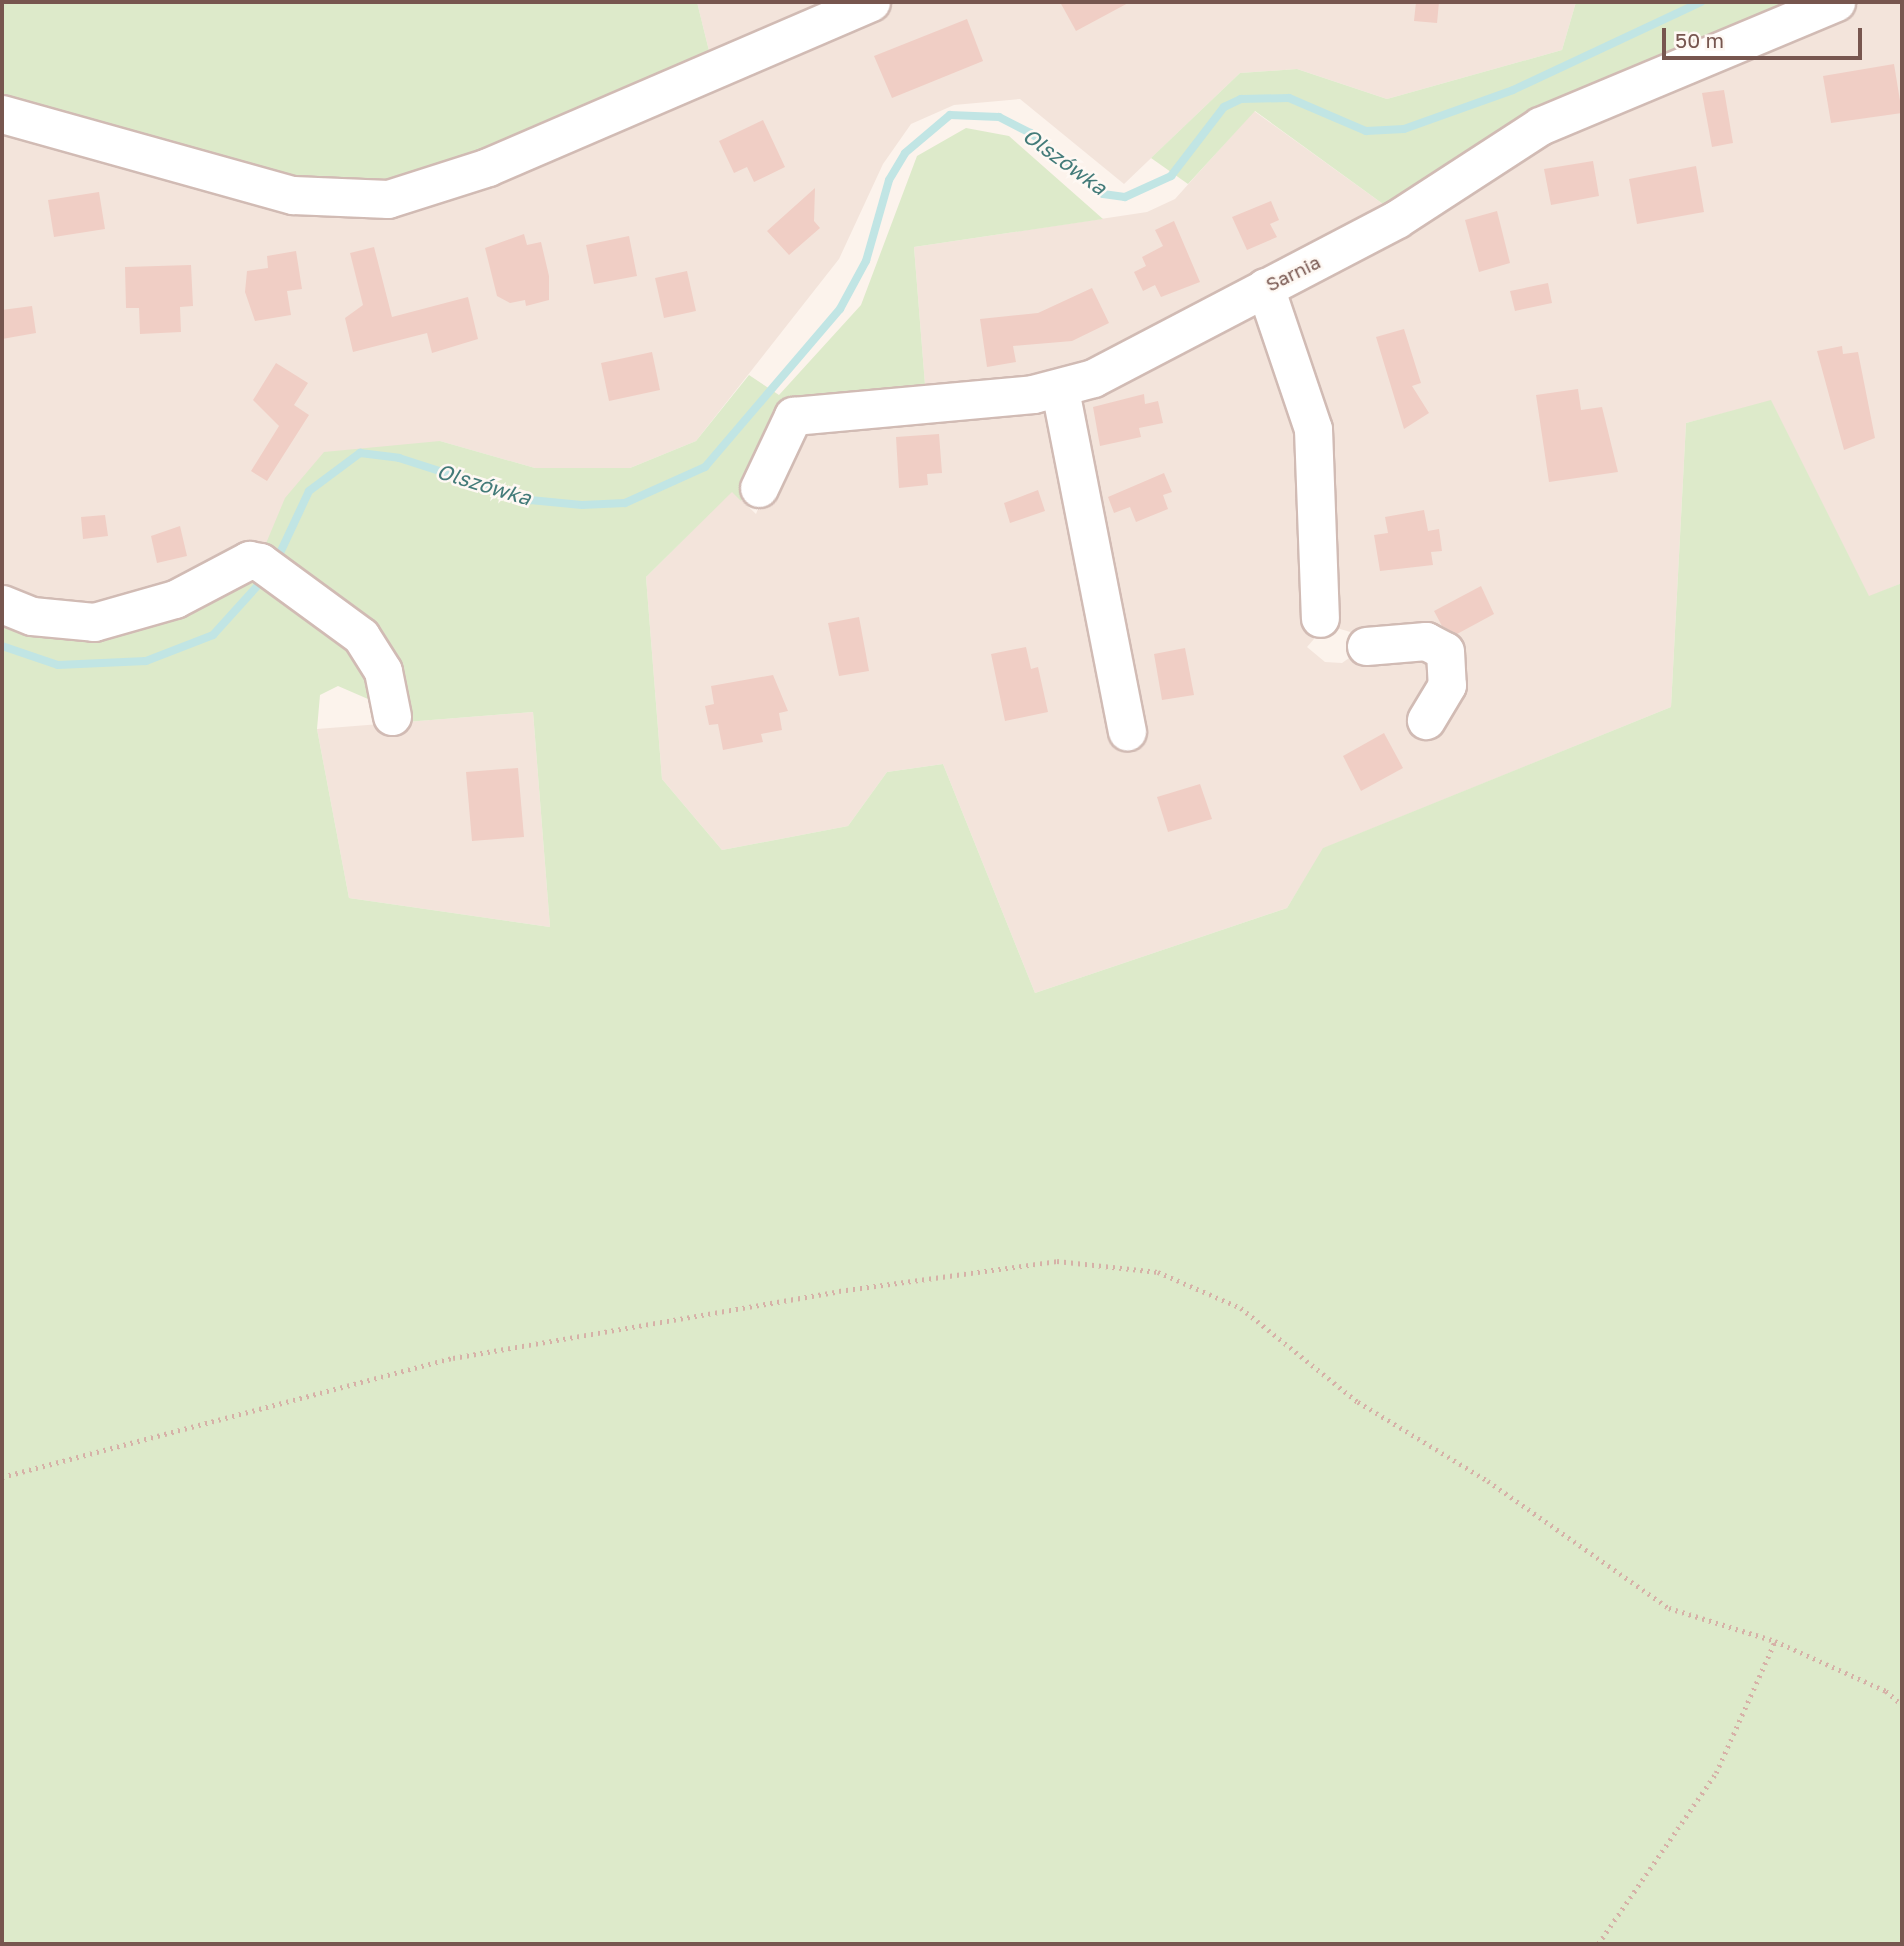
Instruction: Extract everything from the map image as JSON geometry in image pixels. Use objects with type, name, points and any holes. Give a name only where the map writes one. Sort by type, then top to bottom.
[{"type":"street","points":[[2,114],[293,195],[388,199],[488,167],[871,2]]},
{"type":"street","name":"Sarnia","points":[[759,488],[793,416],[1060,390],[1397,219],[1575,108],[1836,2]]},
{"type":"street","points":[[1265,287],[1313,429],[1320,618]]},
{"type":"street","points":[[1060,390],[1127,730]]},
{"type":"street","points":[[2,604],[32,616],[94,622],[175,599],[249,560],[260,562],[361,636],[383,671],[392,716]]},
{"type":"street","points":[[1366,646],[1426,641],[1445,651],[1447,685],[1426,720]]},
{"type":"path","points":[[2,1477],[453,1358],[839,1291],[1057,1261],[1158,1272],[1241,1308],[1358,1402],[1488,1481],[1670,1608],[1775,1641],[1886,1690],[1902,1705]]},
{"type":"path","points":[[1598,1944],[1716,1773],[1775,1641]]},
{"type":"shaded area","points":[[697,2],[846,2],[711,59]]},
{"type":"shaded area","points":[[897,2],[1576,2],[1562,50],[1387,99],[1297,69],[1240,73],[1124,184],[1020,99],[954,105],[911,124],[883,164],[839,259],[696,441],[630,468],[535,468],[440,441],[262,553],[128,609],[2,597],[2,125],[484,185]]},
{"type":"shaded area","points":[[1855,2],[1902,2],[1902,583],[1869,597],[1771,401],[1686,423],[1671,707],[1324,848],[1287,908],[1035,993],[943,764],[887,772],[848,826],[722,850],[662,779],[646,577],[732,491],[756,514],[786,436],[810,418],[1039,400],[1053,406],[1123,739],[1134,737],[1074,402],[1096,382],[1252,302],[1264,309],[1311,448],[1314,639],[1307,647],[1325,662],[1342,663],[1359,651],[1364,636],[1330,626],[1322,447],[1279,305],[1282,288],[1401,227],[1540,134],[1602,103]]},
{"type":"shaded area","points":[[1254,111],[1394,212],[1087,373],[926,397],[914,247],[1147,212],[1175,199]]},
{"type":"shaded area","points":[[533,712],[550,927],[349,898],[317,729]]},
{"type":"green space","points":[[2,2],[697,2],[711,59],[464,167],[358,193],[2,105]]},
{"type":"green space","points":[[1576,2],[1814,2],[1394,212],[1255,111],[1188,184],[1151,158],[1240,73],[1297,69],[1387,99],[1562,50]]},
{"type":"green space","points":[[966,128],[1009,136],[1103,219],[914,247],[926,397],[777,428],[741,501],[732,492],[646,577],[662,779],[722,850],[848,826],[887,772],[943,764],[1035,993],[1287,908],[1323,848],[1671,707],[1686,423],[1771,400],[1869,596],[1902,583],[1902,1944],[2,1944],[2,613],[29,624],[244,570],[355,639],[378,691],[368,699],[338,686],[320,695],[317,729],[349,898],[550,927],[533,712],[406,722],[389,669],[262,553],[285,498],[324,452],[440,441],[535,468],[630,468],[696,441],[749,375],[779,395],[861,305],[917,156]]},
{"type":"building","points":[[1060,2],[1130,2],[1076,31]]},
{"type":"building","points":[[1416,2],[1439,2],[1437,23],[1414,21]]},
{"type":"building","points":[[967,19],[983,61],[892,98],[874,56]]},
{"type":"building","points":[[1894,64],[1902,113],[1831,123],[1823,76]]},
{"type":"building","points":[[1724,90],[1733,143],[1712,147],[1702,93]]},
{"type":"building","points":[[763,120],[785,167],[754,182],[747,167],[734,173],[719,141]]},
{"type":"building","points":[[1593,161],[1599,196],[1551,205],[1544,169]]},
{"type":"building","points":[[1696,166],[1704,212],[1637,224],[1629,179]]},
{"type":"building","points":[[815,188],[814,221],[820,228],[789,255],[767,231]]},
{"type":"building","points":[[99,192],[105,229],[54,237],[48,200]]},
{"type":"building","points":[[1271,201],[1279,220],[1270,224],[1277,237],[1247,250],[1232,217]]},
{"type":"building","points":[[1497,211],[1510,263],[1479,272],[1465,220]]},
{"type":"building","points":[[1174,221],[1200,282],[1161,297],[1155,285],[1143,291],[1134,272],[1146,266],[1142,257],[1163,246],[1155,230]]},
{"type":"building","points":[[524,234],[527,245],[541,242],[549,276],[549,300],[526,306],[525,300],[510,303],[497,296],[485,248]]},
{"type":"building","points":[[629,236],[637,276],[594,284],[586,245]]},
{"type":"building","points":[[374,247],[392,317],[468,297],[478,339],[432,353],[427,333],[353,352],[345,318],[363,305],[350,253]]},
{"type":"building","points":[[296,251],[302,289],[287,291],[291,315],[255,321],[245,292],[247,271],[268,268],[267,256]]},
{"type":"building","points":[[191,265],[193,306],[180,307],[181,332],[140,334],[139,308],[126,308],[125,267]]},
{"type":"building","points":[[687,271],[696,311],[664,318],[655,278]]},
{"type":"building","points":[[1548,283],[1552,303],[1515,311],[1510,291]]},
{"type":"building","points":[[1092,288],[1109,323],[1072,341],[1013,346],[1016,362],[987,367],[980,319],[1038,313]]},
{"type":"building","points":[[32,306],[36,333],[2,339],[2,310]]},
{"type":"building","points":[[1404,329],[1421,383],[1412,386],[1429,413],[1404,429],[1376,337]]},
{"type":"building","points":[[1842,346],[1843,354],[1858,352],[1875,438],[1844,450],[1817,351]]},
{"type":"building","points":[[652,352],[660,390],[609,401],[601,363]]},
{"type":"building","points":[[276,363],[308,383],[294,405],[309,415],[267,481],[251,471],[279,426],[253,400]]},
{"type":"building","points":[[1578,389],[1581,410],[1602,407],[1618,472],[1549,482],[1536,395]]},
{"type":"building","points":[[1144,394],[1145,404],[1158,401],[1163,423],[1139,428],[1141,437],[1100,446],[1093,407]]},
{"type":"building","points":[[939,434],[942,473],[927,474],[928,485],[899,488],[896,437]]},
{"type":"building","points":[[1164,473],[1172,492],[1163,495],[1168,509],[1136,522],[1130,507],[1114,513],[1108,497]]},
{"type":"building","points":[[1038,490],[1045,511],[1010,523],[1004,503]]},
{"type":"building","points":[[1424,510],[1428,531],[1439,529],[1442,551],[1431,552],[1433,565],[1380,571],[1374,535],[1388,533],[1385,517]]},
{"type":"building","points":[[105,515],[108,536],[83,539],[81,517]]},
{"type":"building","points":[[180,526],[187,556],[157,563],[151,536]]},
{"type":"building","points":[[1481,586],[1494,614],[1457,634],[1442,626],[1434,611]]},
{"type":"building","points":[[859,617],[869,671],[839,676],[828,623]]},
{"type":"building","points":[[1026,647],[1031,669],[1038,667],[1048,712],[1005,721],[991,654]]},
{"type":"building","points":[[1185,648],[1194,695],[1162,700],[1154,654]]},
{"type":"building","points":[[773,675],[788,711],[779,713],[782,730],[761,734],[763,742],[723,750],[718,724],[709,725],[705,706],[714,704],[711,686]]},
{"type":"building","points":[[1384,733],[1403,768],[1361,791],[1343,756]]},
{"type":"building","points":[[518,768],[524,837],[472,841],[466,772]]},
{"type":"building","points":[[1200,784],[1212,819],[1168,832],[1157,797]]},
{"type":"waterway","name":"Olszówka","points":[[280,553],[309,491],[360,453],[399,458],[530,500],[582,505],[625,503],[705,467],[840,309],[866,261],[889,180],[905,153],[950,115],[999,117],[1031,133],[1103,194],[1125,197],[1171,176],[1224,107],[1241,99],[1289,98],[1366,131],[1404,129],[1513,90],[1701,2]]},
{"type":"waterway","name":"Olszówka","points":[[2,646],[58,665],[146,661],[213,635],[260,583]]}]
